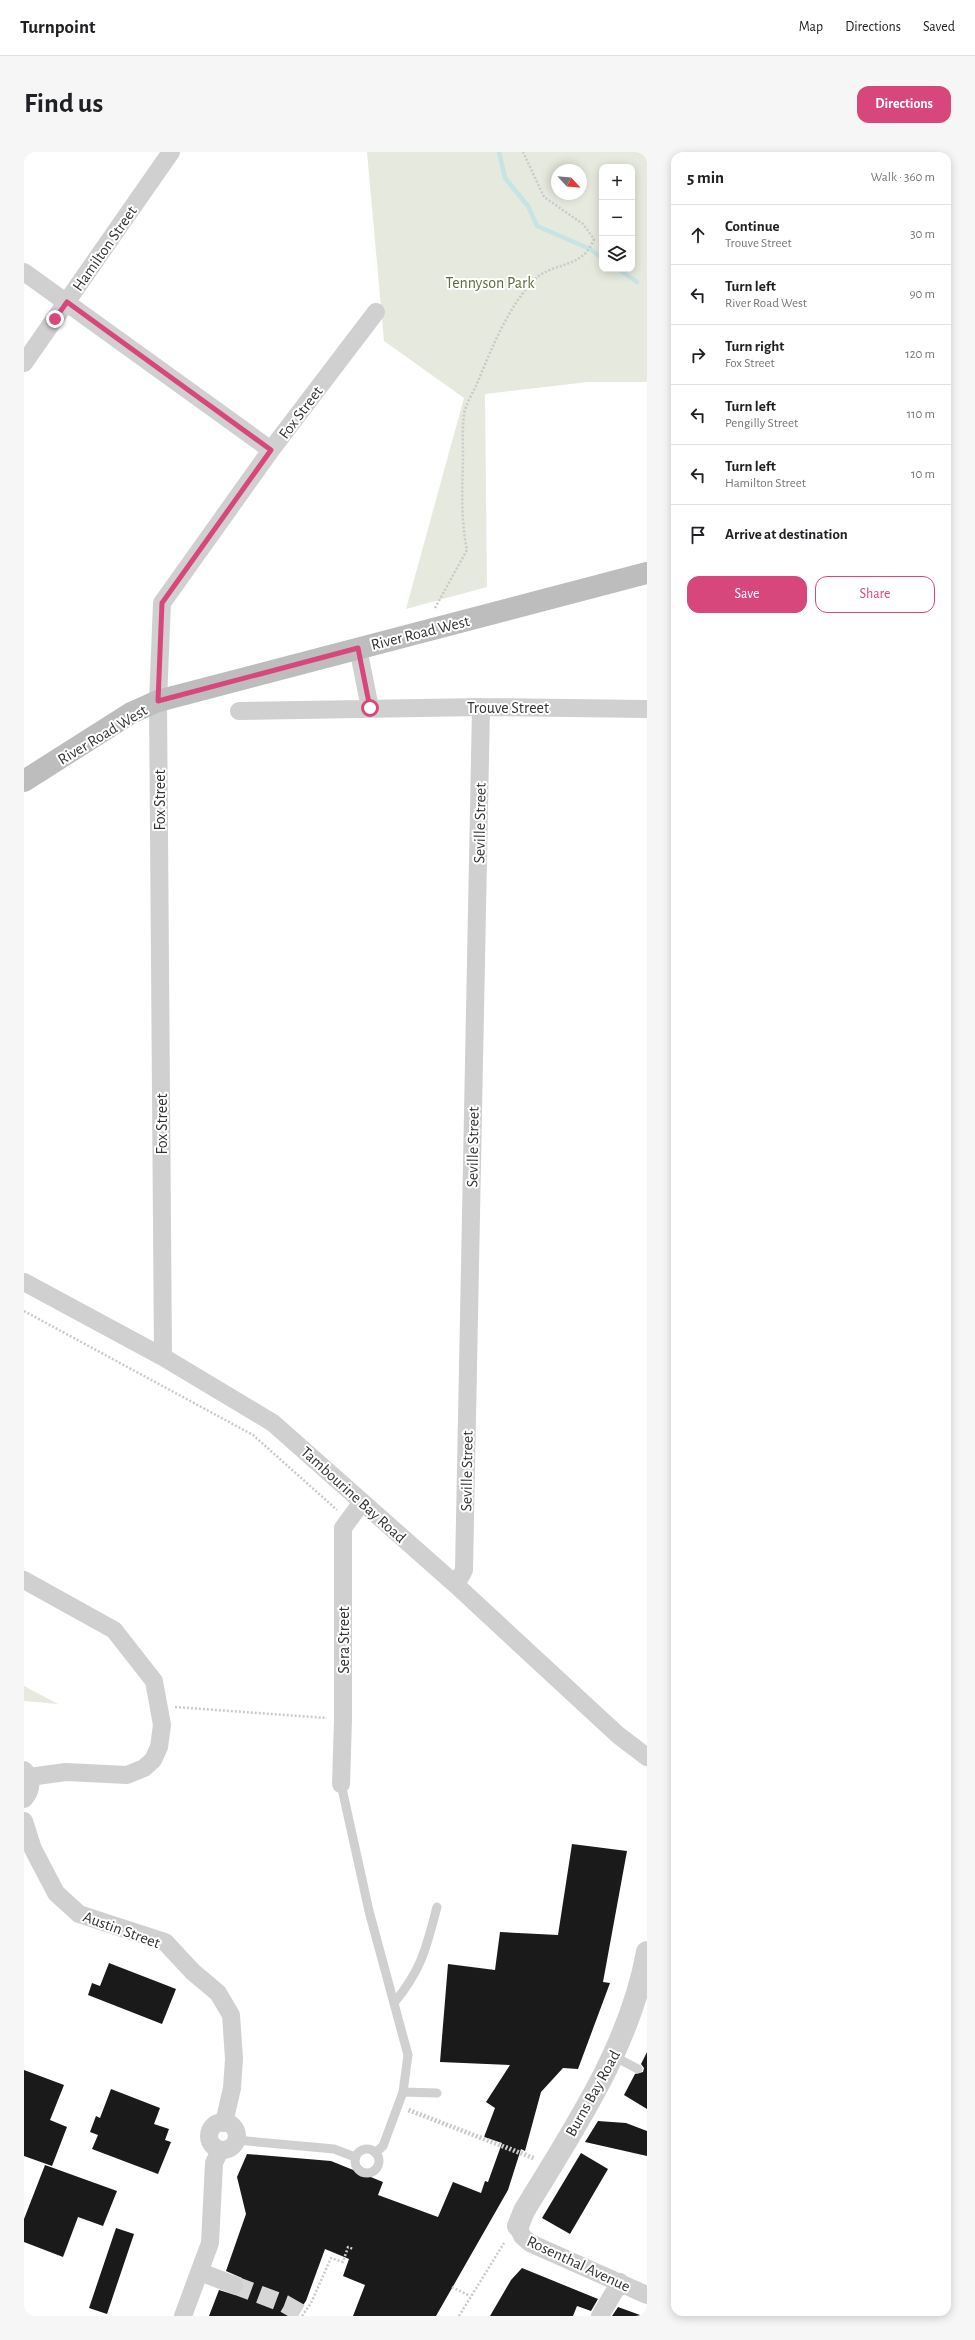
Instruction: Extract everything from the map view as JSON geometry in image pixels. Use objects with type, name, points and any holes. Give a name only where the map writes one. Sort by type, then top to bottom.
[{"type":"main road","name":"River Road West","points":[[24,781],[131,713],[158,701],[647,573]]},
{"type":"street","name":"Hamilton Street","points":[[24,364],[171,152]]},
{"type":"street","points":[[24,272],[271,450]]},
{"type":"street","name":"Fox Street","points":[[163,1357],[158,701],[162,603],[271,450],[376,312]]},
{"type":"street","points":[[358,648],[370,708]]},
{"type":"street","name":"Trouve Street","points":[[239,712],[370,708],[481,707],[647,709]]},
{"type":"street","name":"Seville Street","points":[[456,1585],[464,1570],[481,707]]},
{"type":"street","name":"Tambourine Bay Road","points":[[24,1282],[163,1357],[273,1423],[456,1585],[618,1735],[647,1757]]},
{"type":"street","name":"Sera Street","points":[[341,1784],[343,1719],[343,1528],[362,1502]]},
{"type":"street","points":[[24,1580],[114,1630],[154,1681],[160,1706],[162,1738],[153,1760],[135,1773],[127,1775],[66,1772],[27,1774],[30,1790],[24,1799]]},
{"type":"street","name":"Austin Street","points":[[24,1820],[33,1849],[56,1894],[79,1914],[165,1942],[193,1972],[218,1993],[231,2015],[234,2059],[232,2088],[224,2123]]},
{"type":"street","name":"Burns Bay Road","points":[[518,2226],[524,2211],[559,2153],[613,2056],[633,2008],[647,1952]]},
{"type":"street","points":[[224,2123],[234,2128],[236,2140],[228,2149],[220,2150],[212,2145],[209,2136],[212,2127],[224,2123]]},
{"type":"street","points":[[183,2316],[210,2243],[214,2163],[220,2150]]},
{"type":"street","name":"Rosenthal Avenue","points":[[518,2226],[522,2236],[530,2243],[647,2295]]},
{"type":"street","points":[[200,2272],[234,2285]]},
{"type":"street","points":[[600,2316],[620,2282]]},
{"type":"lane","points":[[341,1784],[369,1911],[408,2055],[403,2092],[383,2146],[375,2153]]},
{"type":"lane","points":[[394,2003],[410,1983],[423,1958],[437,1907]]},
{"type":"lane","points":[[613,2056],[638,2069]]},
{"type":"lane","points":[[403,2092],[437,2093]]},
{"type":"lane","points":[[236,2140],[334,2149],[355,2157]]},
{"type":"lane","points":[[362,2150],[371,2150],[378,2157],[378,2166],[366,2174],[357,2170],[355,2157],[362,2150]]},
{"type":"path","points":[[435,608],[467,550],[462,526],[464,413],[483,368],[504,325],[532,281],[549,269],[566,265],[581,258],[590,249],[594,239],[583,224],[544,197],[523,152]]},
{"type":"path","points":[[24,1311],[253,1435],[336,1508]]},
{"type":"path","points":[[160,1706],[343,1719]]},
{"type":"path","points":[[398,2106],[533,2158]]},
{"type":"path","points":[[459,2316],[504,2243]]},
{"type":"path","points":[[302,2316],[312,2303],[331,2258],[343,2262],[348,2247],[353,2249]]},
{"type":"path","points":[[452,2287],[470,2296]]},
{"type":"green space","name":"Tennyson Park","points":[[367,152],[647,152],[647,382],[588,382],[485,394],[487,587],[406,609],[464,398],[384,341]]},
{"type":"green space","points":[[24,1686],[58,1704],[24,1701]]},
{"type":"building","points":[[572,1844],[627,1851],[603,1982],[610,1983],[578,2069],[563,2068],[541,2092],[525,2151],[521,2149],[508,2190],[436,2316],[353,2316],[365,2285],[343,2276],[349,2259],[325,2249],[306,2301],[295,2316],[209,2316],[219,2290],[235,2295],[244,2288],[242,2278],[226,2271],[246,2214],[237,2177],[247,2154],[331,2161],[383,2182],[378,2195],[438,2217],[453,2182],[481,2193],[485,2181],[488,2182],[502,2143],[484,2137],[495,2108],[486,2102],[510,2065],[440,2062],[448,1964],[495,1970],[500,1932],[558,1935]]},
{"type":"building","points":[[109,1963],[176,1989],[162,2024],[88,1995],[92,1983],[100,1986]]},
{"type":"building","points":[[647,2052],[647,2109],[624,2095],[635,2074],[643,2072],[644,2068],[641,2064]]},
{"type":"building","points":[[24,2070],[64,2085],[50,2120],[67,2127],[52,2166],[24,2156]]},
{"type":"building","points":[[111,2089],[160,2108],[154,2124],[169,2129],[165,2140],[171,2142],[158,2174],[92,2149],[98,2135],[90,2132],[96,2116],[100,2118]]},
{"type":"building","points":[[598,2121],[626,2123],[647,2131],[647,2156],[585,2142]]},
{"type":"building","points":[[581,2153],[608,2169],[570,2234],[542,2218]]},
{"type":"building","points":[[45,2165],[117,2191],[103,2226],[78,2217],[63,2257],[24,2242],[24,2219]]},
{"type":"building","points":[[116,2228],[134,2234],[107,2314],[89,2308]]},
{"type":"building","points":[[522,2268],[598,2299],[591,2311],[577,2306],[573,2316],[490,2316],[511,2280]]},
{"type":"building","points":[[618,2307],[640,2315],[640,2316],[612,2316]]},
{"type":"waterway","points":[[499,152],[505,178],[528,206],[537,226],[590,249],[599,256]]},
{"type":"waterway","points":[[622,272],[637,282]]},
{"type":"tunnel","points":[[234,2285],[285,2304],[306,2316]]},
{"type":"route","points":[[55,319],[67,302],[271,450],[162,603],[158,701],[358,648],[370,708]]}]
